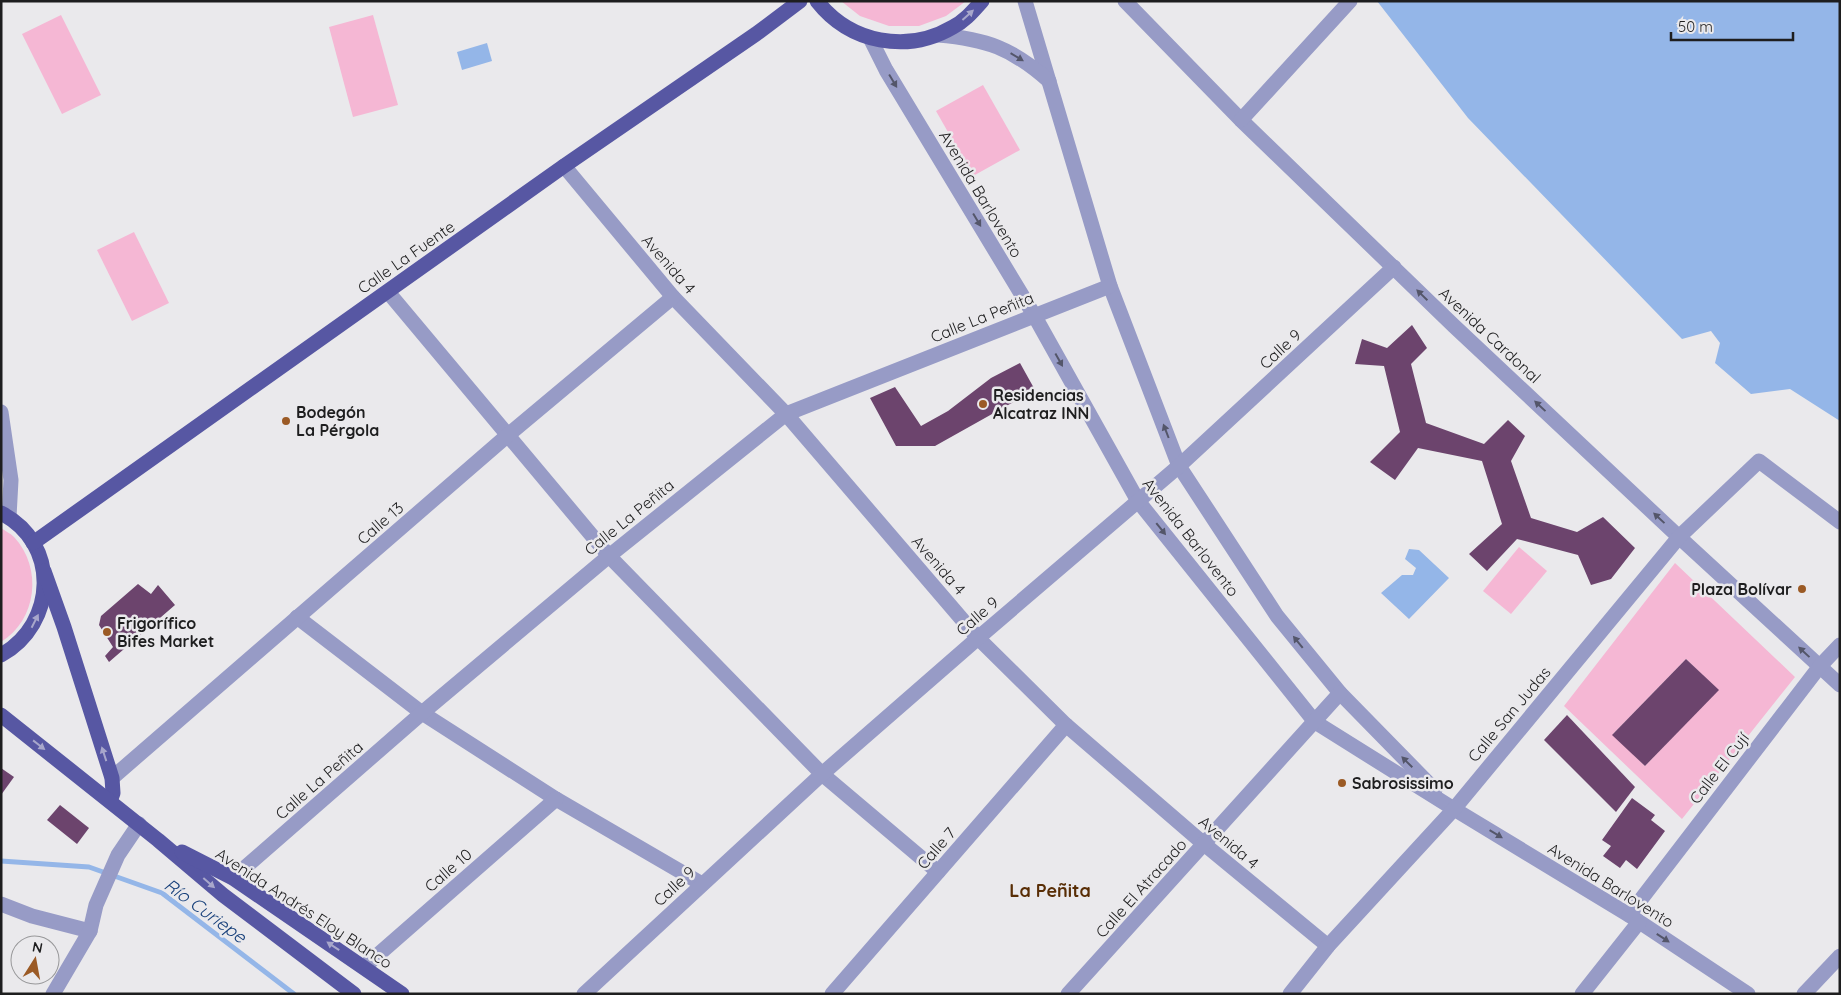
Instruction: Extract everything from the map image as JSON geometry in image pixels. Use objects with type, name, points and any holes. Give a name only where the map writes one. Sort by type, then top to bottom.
[{"type":"main road","name":"Calle La Fuente","points":[[34,543],[564,166],[756,34],[800,1]]},
{"type":"main road","points":[[817,1],[826,13],[846,28],[870,38],[887,42],[921,40],[938,35],[955,27],[970,15],[982,1]]},
{"type":"main road","points":[[5,515],[18,524],[34,543],[40,557],[112,778],[113,793],[110,801]]},
{"type":"main road","points":[[1,655],[24,638],[34,624],[43,598],[44,571]]},
{"type":"main road","name":"Avenida Andrés Eloy Blanco","points":[[1,715],[139,824],[223,895],[354,994]]},
{"type":"main road","name":"Avenida Andrés Eloy Blanco","points":[[158,840],[233,878],[402,994]]},
{"type":"street","name":"Avenida Barlovento","points":[[1025,1],[1110,286],[1179,466],[1277,616],[1340,693],[1454,809]]},
{"type":"street","name":"Avenida Cardonal","points":[[1126,1],[1241,120],[1394,267],[1679,537],[1840,685]]},
{"type":"street","points":[[1241,120],[1350,1]]},
{"type":"street","points":[[938,35],[986,42],[1030,64],[1049,81]]},
{"type":"street","name":"Avenida Barlovento","points":[[870,38],[886,70],[1034,315],[1138,501],[1315,722],[1634,918],[1748,994]]},
{"type":"street","name":"Avenida 4","points":[[564,166],[673,297],[786,414],[978,638],[1066,725],[1204,844],[1328,946]]},
{"type":"street","name":"Calle 9","points":[[584,994],[822,774],[1179,466],[1394,267]]},
{"type":"street","name":"Calle La Peñita","points":[[233,878],[422,713],[609,556],[786,414],[1110,286]]},
{"type":"street","points":[[388,292],[609,556],[822,774],[938,872]]},
{"type":"street","name":"Calle 13","points":[[112,778],[508,435],[673,297]]},
{"type":"street","points":[[1,412],[12,480],[5,515]]},
{"type":"street","name":"Calle San Judas","points":[[1290,994],[1328,946],[1454,809],[1679,537],[1759,461],[1840,522]]},
{"type":"street","points":[[297,618],[422,713],[556,799],[702,884]]},
{"type":"street","name":"Calle El Cují","points":[[1582,994],[1634,918],[1820,666],[1840,645]]},
{"type":"street","name":"Calle El Atracado","points":[[1068,994],[1340,693]]},
{"type":"street","name":"Calle 7","points":[[832,994],[1066,725]]},
{"type":"street","name":"Calle 10","points":[[364,967],[556,799]]},
{"type":"street","points":[[52,994],[90,931],[96,905],[118,855],[139,824]]},
{"type":"street","points":[[1,904],[32,916],[90,931]]},
{"type":"street","points":[[1804,994],[1840,956]]},
{"type":"shaded area","points":[[841,1],[966,1],[946,16],[919,26],[889,26],[860,16]]},
{"type":"shaded area","points":[[61,15],[101,95],[62,114],[22,34]]},
{"type":"shaded area","points":[[373,15],[398,105],[353,117],[329,27]]},
{"type":"shaded area","points":[[983,85],[1020,150],[973,176],[936,111]]},
{"type":"shaded area","points":[[134,232],[169,303],[132,321],[97,250]]},
{"type":"shaded area","points":[[1,528],[14,537],[23,550],[29,563],[32,593],[29,607],[22,621],[1,642]]},
{"type":"shaded area","points":[[1519,547],[1547,571],[1511,614],[1483,591]]},
{"type":"shaded area","points":[[1675,563],[1795,677],[1682,819],[1564,706]],"holes":[[[1686,659],[1718,690],[1645,766],[1613,734]]]},
{"type":"water","points":[[1377,1],[1840,1],[1840,421],[1790,389],[1751,394],[1715,363],[1720,343],[1711,331],[1682,339],[1468,118]]},
{"type":"water","points":[[487,43],[492,61],[462,70],[457,52]]},
{"type":"water","points":[[1409,549],[1419,550],[1449,578],[1409,619],[1381,593],[1402,575],[1413,575],[1416,568],[1405,559]]},
{"type":"building","points":[[1412,325],[1427,348],[1411,364],[1426,423],[1484,444],[1508,420],[1525,436],[1511,461],[1531,518],[1577,532],[1603,517],[1635,548],[1611,579],[1591,585],[1578,555],[1517,539],[1487,571],[1469,554],[1502,524],[1482,461],[1418,448],[1395,480],[1370,462],[1400,432],[1384,366],[1355,364],[1362,339],[1387,348]]},
{"type":"building","name":"Residencias Alcatraz INN","points":[[1020,363],[1035,390],[935,446],[896,446],[870,398],[895,387],[921,426],[948,411],[991,378]]},
{"type":"building","points":[[138,584],[151,594],[158,585],[175,605],[109,662],[105,656],[113,647],[99,625],[101,616]]},
{"type":"building","points":[[1686,659],[1719,690],[1645,766],[1612,735]]},
{"type":"building","points":[[1567,715],[1635,787],[1616,812],[1544,740]]},
{"type":"building","points":[[1,768],[14,777],[1,795]]},
{"type":"building","points":[[1632,798],[1655,815],[1651,820],[1665,831],[1637,869],[1626,860],[1620,868],[1603,856],[1611,846],[1602,840]]},
{"type":"building","points":[[60,805],[89,828],[77,844],[47,820]]},
{"type":"waterway","name":"Río Curiepe","points":[[1,861],[89,867],[162,893],[294,994]]},
{"type":"place","name":"Residencias Alcatraz INN","points":[[983,404]]},
{"type":"place","name":"Bodegón La Pérgola","points":[[286,421]]},
{"type":"place","name":"Plaza Bolívar","points":[[1802,589]]},
{"type":"place","name":"Frigorífico Bifes Market","points":[[107,632]]},
{"type":"place","name":"Sabrosissimo","points":[[1342,783]]},
{"type":"district","name":"La Peñita","points":[[1050,891]]}]
